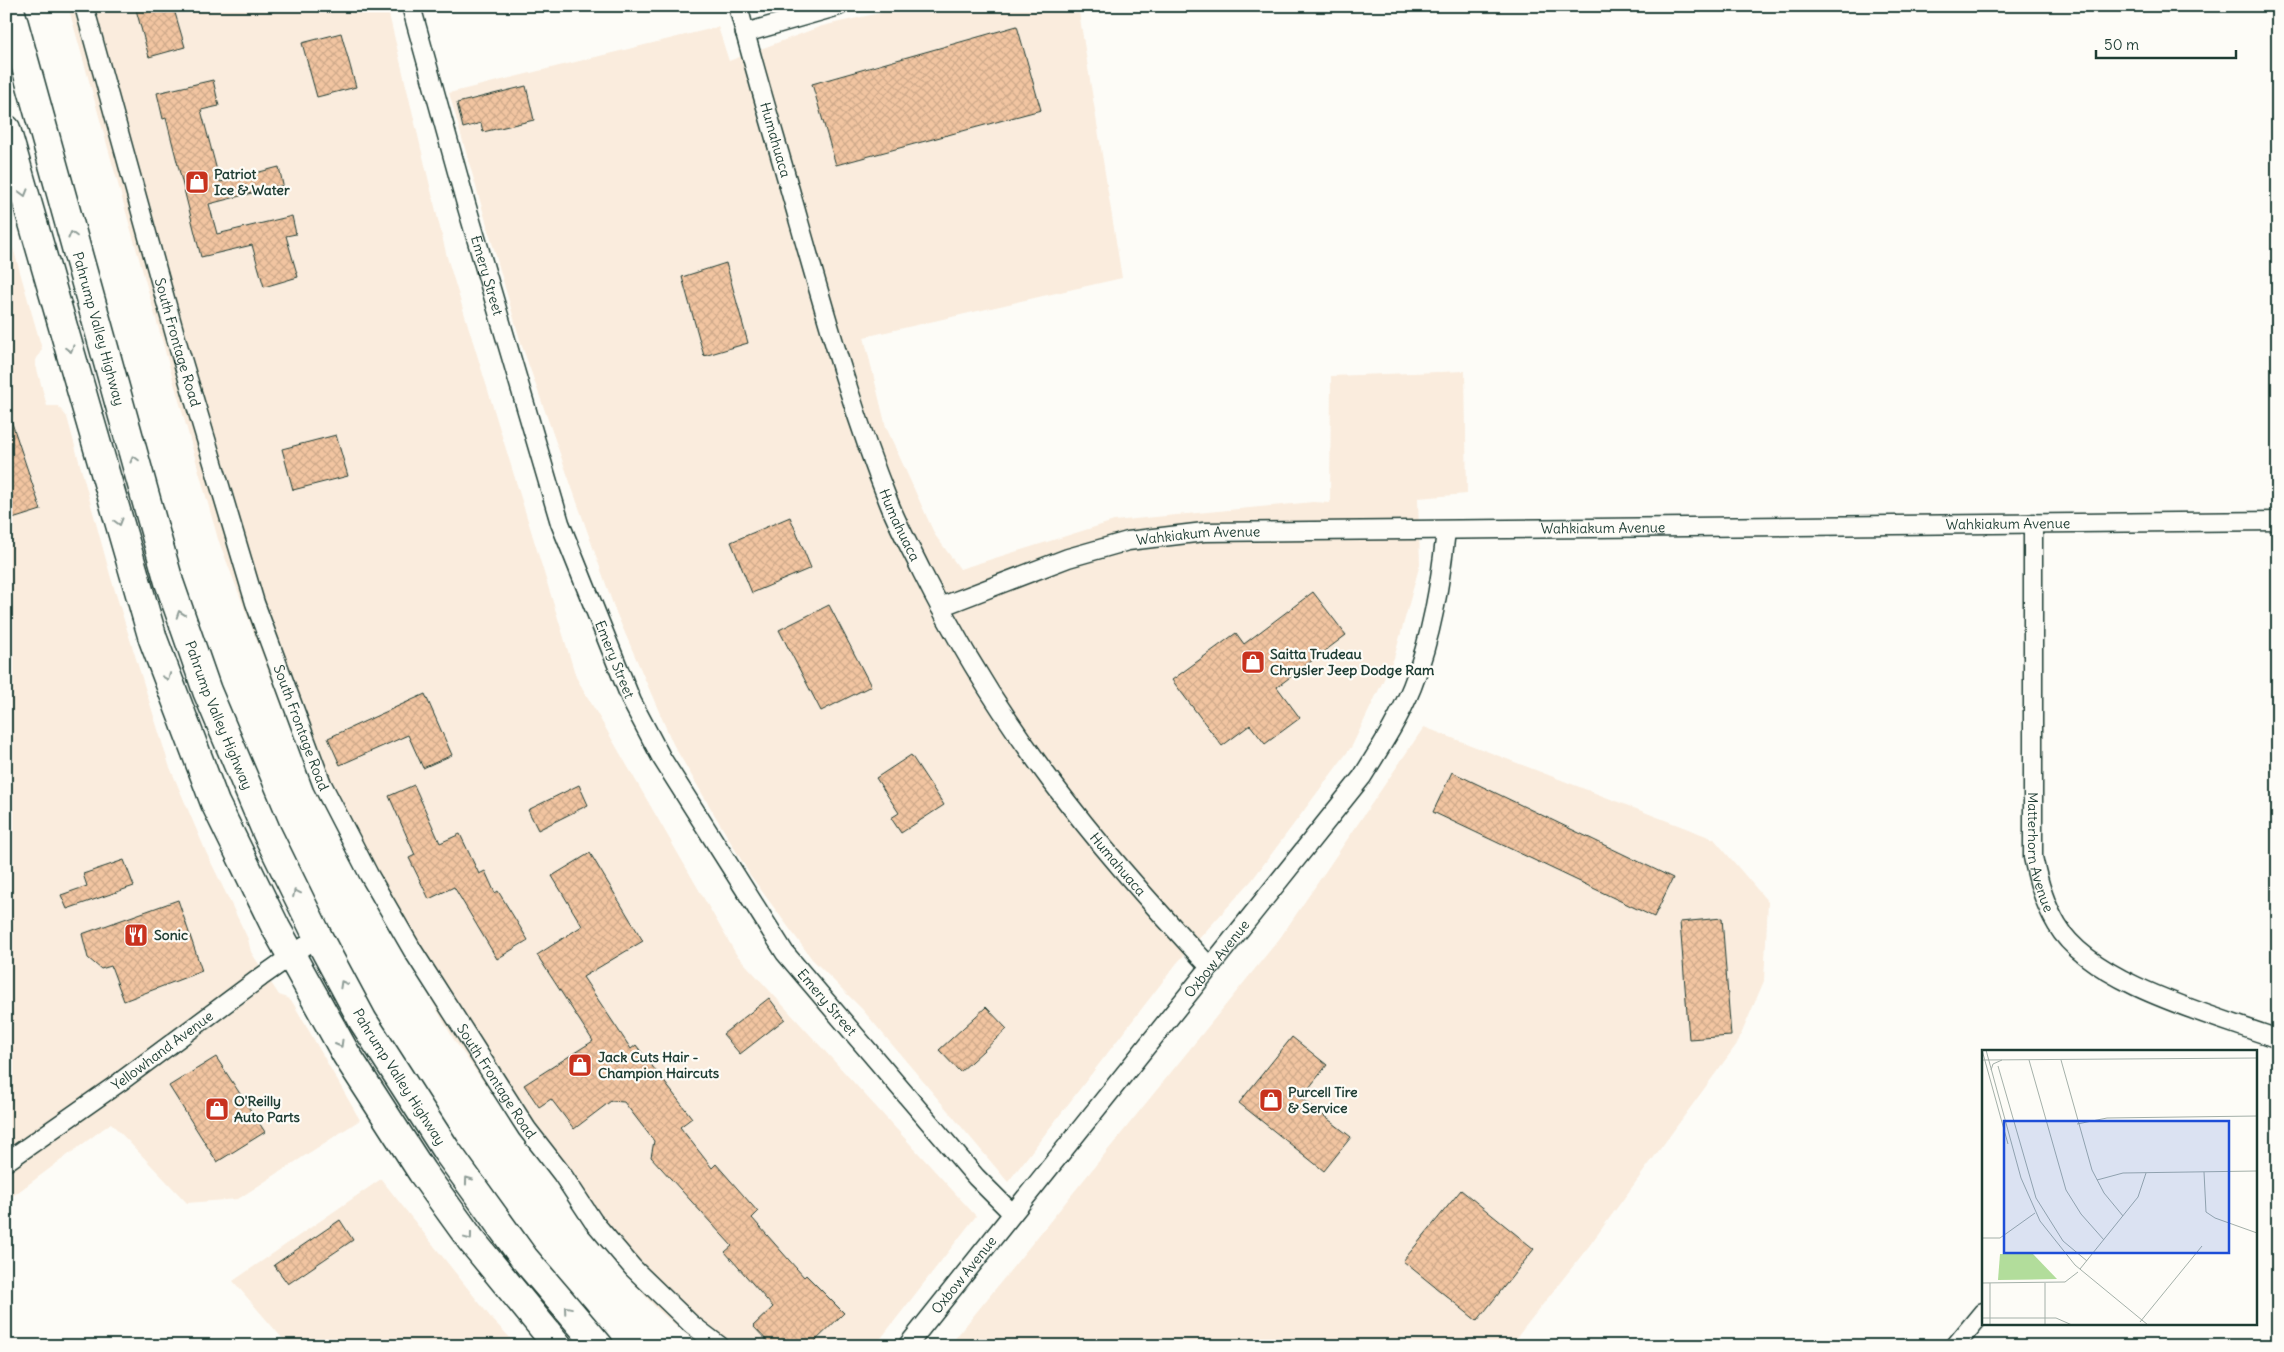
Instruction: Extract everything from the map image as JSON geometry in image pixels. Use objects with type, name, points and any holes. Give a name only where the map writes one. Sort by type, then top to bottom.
[{"type":"highway","name":"Pahrump Valley Highway","points":[[9,6],[169,582],[207,691],[267,833],[318,937],[363,1020],[446,1150],[524,1258],[599,1346]]},
{"type":"highway","points":[[6,37],[25,60]]},
{"type":"highway","points":[[6,129],[153,639],[215,803],[291,956],[346,1054],[422,1172],[471,1240],[558,1346]]},
{"type":"street","name":"South Frontage Road","points":[[84,6],[179,349],[255,602],[322,784],[369,875],[413,951],[527,1129],[562,1174],[593,1221],[633,1268],[691,1324],[720,1346]]},
{"type":"street","name":"Emery Street","points":[[411,6],[466,204],[560,523],[632,702],[661,757],[785,953],[976,1177],[1012,1213]]},
{"type":"street","name":"Humahuaca","points":[[738,6],[834,348],[889,504],[940,607],[988,691],[1058,793],[1151,905],[1210,968]]},
{"type":"street","points":[[745,33],[838,6]]},
{"type":"street","name":"Wahkiakum Avenue","points":[[940,607],[1068,558],[1128,541],[1204,532],[2278,521]]},
{"type":"street","name":"Matterhorn Avenue","points":[[2033,523],[2033,857],[2040,892],[2058,926],[2082,953],[2118,978],[2144,990],[2278,1038]]},
{"type":"street","name":"Oxbow Avenue","points":[[907,1346],[1362,777],[1389,734],[1411,689],[1427,646],[1438,600],[1446,531]]},
{"type":"street","name":"Yellowhand Avenue","points":[[6,1162],[120,1082],[318,937]]},
{"type":"street","points":[[1955,1346],[1982,1313]]},
{"type":"shaded area","points":[[68,6],[387,6],[447,257],[576,677],[736,954],[976,1216],[875,1346],[700,1346],[657,1309],[600,1246],[454,1040],[317,798],[218,539]]},
{"type":"shaded area","points":[[910,6],[1078,6],[1122,278],[864,337],[886,427],[935,535],[960,569],[1114,521],[1313,502],[1330,503],[1331,376],[1465,371],[1467,494],[1418,498],[1420,564],[1394,658],[1352,746],[1252,880],[1177,963],[1008,1182],[862,1009],[812,959],[750,875],[673,744],[615,610],[521,343],[449,93],[718,27],[729,61],[822,26]]},
{"type":"shaded area","points":[[6,223],[42,349],[35,362],[47,406],[58,406],[67,417],[111,578],[169,765],[206,852],[248,939],[251,952],[279,995],[288,998],[293,1003],[360,1120],[238,1199],[187,1203],[111,1123],[6,1201]]},
{"type":"shaded area","points":[[1424,727],[1714,839],[1768,902],[1764,981],[1737,1044],[1589,1246],[1510,1346],[949,1346],[1280,938]]},
{"type":"shaded area","points":[[381,1179],[492,1319],[518,1346],[289,1346],[233,1281]]},
{"type":"building","points":[[135,6],[173,6],[185,47],[149,57]]},
{"type":"building","points":[[1017,26],[1041,110],[836,165],[812,84]]},
{"type":"building","points":[[341,33],[356,87],[317,97],[302,43]]},
{"type":"building","points":[[213,80],[219,106],[201,110],[220,182],[279,167],[283,185],[209,204],[217,234],[292,216],[296,234],[286,236],[298,277],[264,287],[252,245],[201,257],[166,118],[163,119],[157,93]]},
{"type":"building","points":[[526,86],[534,120],[483,132],[481,123],[463,128],[457,103]]},
{"type":"building","points":[[726,263],[748,343],[704,356],[682,277]]},
{"type":"building","points":[[9,414],[41,510],[6,521],[6,415]]},
{"type":"building","points":[[336,435],[348,476],[293,490],[282,449]]},
{"type":"building","points":[[790,517],[811,568],[752,593],[731,542]]},
{"type":"building","name":"Saitta Trudeau Chrysler Jeep Dodge Ram","points":[[1313,592],[1346,635],[1277,687],[1300,718],[1265,744],[1250,725],[1222,746],[1172,680],[1236,633],[1244,644]]},
{"type":"building","points":[[829,605],[871,686],[821,711],[779,630]]},
{"type":"building","points":[[425,694],[452,755],[423,768],[408,735],[340,765],[328,738]]},
{"type":"building","points":[[911,755],[944,805],[901,833],[891,818],[899,813],[876,778]]},
{"type":"building","points":[[1452,772],[1673,878],[1654,917],[1433,812]]},
{"type":"building","points":[[414,785],[440,843],[460,834],[479,874],[485,871],[495,893],[498,891],[528,940],[497,959],[454,887],[429,899],[409,858],[415,855],[389,796]]},
{"type":"building","points":[[579,785],[588,805],[538,830],[528,810]]},
{"type":"building","points":[[590,853],[643,941],[583,977],[631,1049],[636,1045],[692,1118],[680,1127],[712,1168],[716,1164],[758,1212],[752,1218],[804,1277],[806,1275],[844,1313],[810,1346],[772,1346],[753,1326],[773,1307],[725,1252],[732,1246],[651,1157],[654,1141],[624,1102],[611,1101],[574,1129],[551,1099],[539,1107],[524,1085],[593,1041],[537,955],[582,926],[552,876]]},
{"type":"building","points":[[124,860],[134,886],[67,909],[61,895],[87,886],[83,874]]},
{"type":"building","points":[[178,900],[202,971],[124,1001],[111,966],[101,969],[88,958],[82,934]]},
{"type":"building","points":[[1722,918],[1731,1036],[1689,1039],[1680,922]]},
{"type":"building","points":[[769,998],[785,1019],[740,1054],[723,1034]]},
{"type":"building","points":[[986,1007],[1007,1029],[960,1072],[939,1050]]},
{"type":"building","points":[[1292,1037],[1327,1065],[1301,1098],[1351,1137],[1324,1171],[1239,1103]]},
{"type":"building","name":"O'Reilly Auto Parts","points":[[216,1057],[265,1132],[217,1162],[169,1086]]},
{"type":"building","points":[[1461,1190],[1534,1249],[1477,1321],[1403,1261]]},
{"type":"building","points":[[340,1220],[353,1240],[288,1284],[274,1265]]},
{"type":"place","name":"Patriot Ice & Water","points":[[197,182]]},
{"type":"place","name":"Saitta Trudeau Chrysler Jeep Dodge Ram","points":[[1253,662]]},
{"type":"place","name":"Sonic","points":[[136,935]]},
{"type":"place","name":"Jack Cuts Hair - Champion Haircuts","points":[[580,1065]]},
{"type":"place","name":"Purcell Tire & Service","points":[[1271,1100]]},
{"type":"place","name":"O'Reilly Auto Parts","points":[[217,1109]]}]
